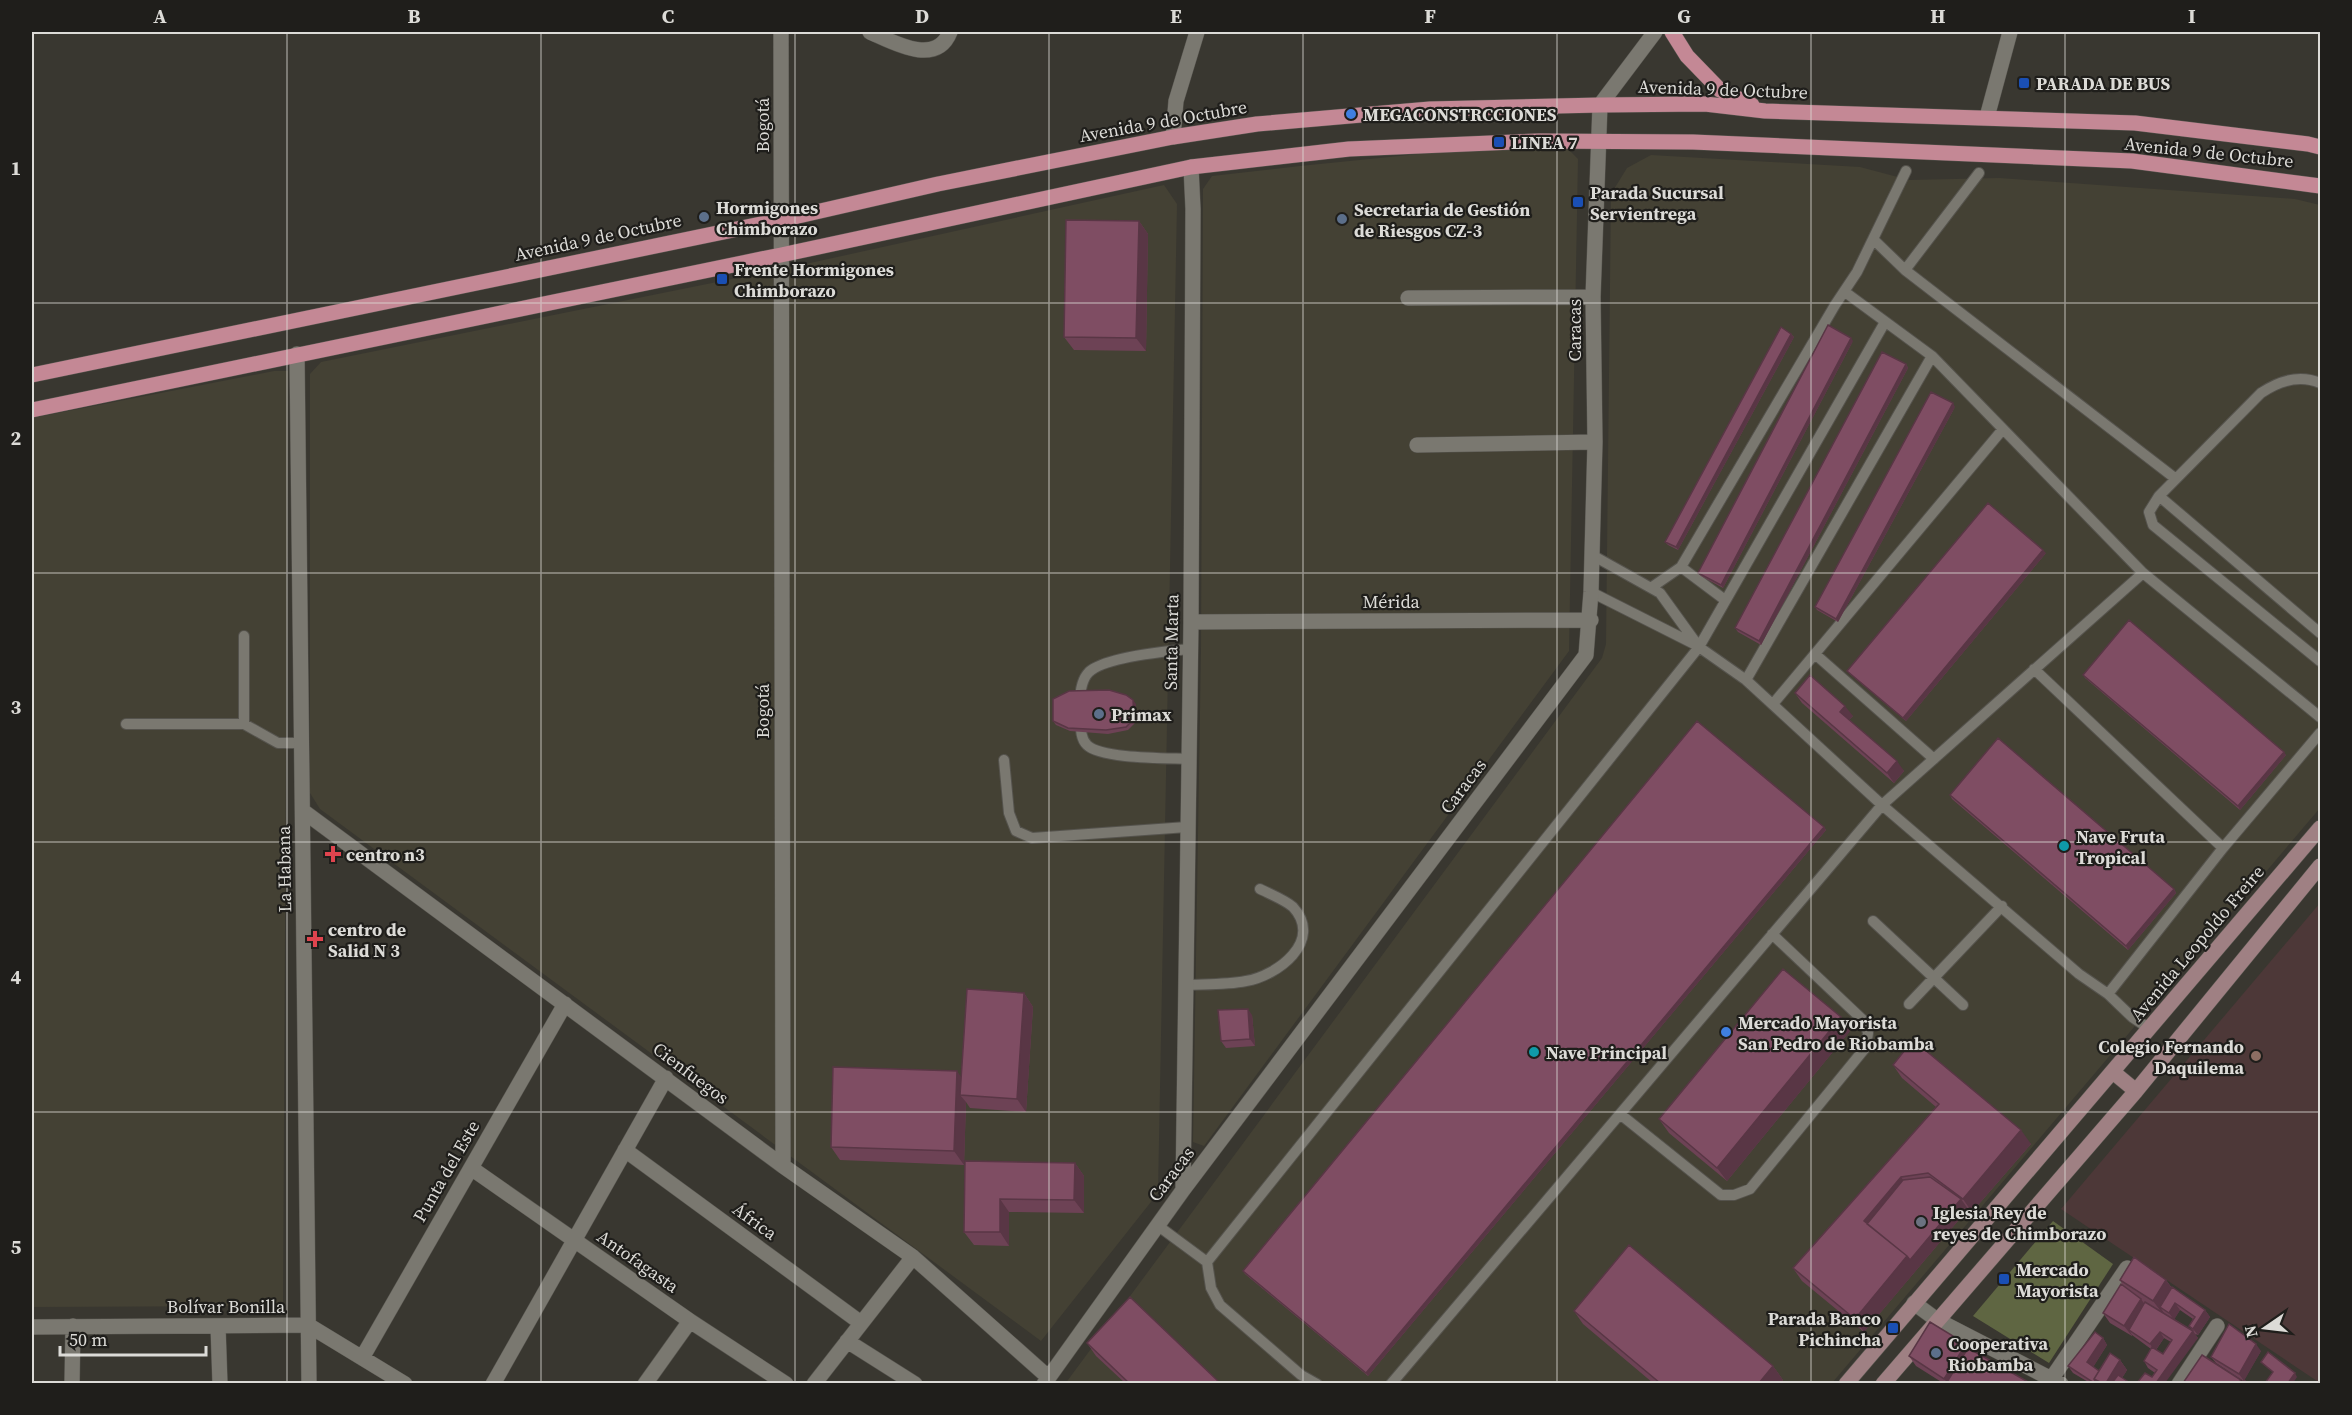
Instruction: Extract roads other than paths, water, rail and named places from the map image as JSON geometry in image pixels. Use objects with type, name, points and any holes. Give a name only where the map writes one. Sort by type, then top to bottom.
[{"type":"main road","points":[[1672,32],[1687,56],[1720,90],[1765,111]]},
{"type":"main road","name":"Avenida 9 de Octubre","points":[[32,375],[781,220],[938,184],[1173,137],[1257,124],[1347,115],[1430,109],[1705,104],[1765,111],[2135,123],[2320,147]]},
{"type":"main road","name":"Avenida 9 de Octubre","points":[[32,410],[781,255],[1191,167],[1349,149],[1433,144],[1599,140],[1693,142],[2132,161],[2320,186]]},
{"type":"main road","name":"Avenida Leopoldo Freire","points":[[1846,1383],[2320,828]]},
{"type":"main road","points":[[1883,1383],[2136,1091],[2320,866]]},
{"type":"main road","points":[[2113,1072],[2136,1091]]},
{"type":"street","name":"Bogotá","points":[[782,32],[783,1166]]},
{"type":"street","points":[[870,32],[918,51],[936,47],[950,33]]},
{"type":"street","points":[[1173,137],[1176,101],[1197,32]]},
{"type":"street","points":[[1600,105],[1655,32]]},
{"type":"street","points":[[1987,117],[2010,32]]},
{"type":"street","name":"Caracas","points":[[1046,1380],[1183,1190],[1586,655],[1591,620],[1595,442],[1593,297],[1600,105]]},
{"type":"street","name":"Santa Marta","points":[[1183,1190],[1191,622],[1193,221],[1191,167]]},
{"type":"street","points":[[1408,298],[1593,297]]},
{"type":"street","name":"La Habana","points":[[297,354],[309,1383]]},
{"type":"street","points":[[1417,445],[1595,442]]},
{"type":"street","name":"Mérida","points":[[1191,622],[1591,620]]},
{"type":"street","name":"Cienfuegos","points":[[303,811],[666,1077],[783,1166],[913,1257],[1046,1380]]},
{"type":"street","name":"Punta del Este","points":[[362,1358],[565,1004]]},
{"type":"street","points":[[493,1383],[666,1077]]},
{"type":"street","name":"África","points":[[625,1150],[861,1323]]},
{"type":"street","name":"Antofagasta","points":[[471,1168],[690,1321],[786,1383]]},
{"type":"street","points":[[814,1383],[913,1257]]},
{"type":"street","points":[[1914,1304],[1937,1320],[2056,1381],[2127,1268]]},
{"type":"street","points":[[645,1383],[690,1321]]},
{"type":"street","name":"Bolívar Bonilla","points":[[32,1327],[308,1325],[405,1383]]},
{"type":"street","points":[[72,1383],[73,1326]]},
{"type":"street","points":[[218,1326],[220,1383]]},
{"type":"street","points":[[2179,1383],[2217,1326]]},
{"type":"street","points":[[847,1341],[915,1383]]},
{"type":"lane","points":[[1652,587],[1681,567],[1835,305],[1845,292],[1906,171]]},
{"type":"lane","points":[[1905,270],[1979,173]]},
{"type":"lane","points":[[1872,239],[1905,270],[2176,479]]},
{"type":"lane","points":[[1845,292],[1932,356],[2143,573],[2320,717]]},
{"type":"lane","points":[[1317,1383],[1300,1375],[1220,1305],[1210,1288],[1207,1262],[1699,647],[1885,322]]},
{"type":"lane","points":[[1746,680],[1932,356]]},
{"type":"lane","points":[[2320,383],[2294,379],[2261,393],[2159,496],[2149,512],[2153,525],[2320,661]]},
{"type":"lane","points":[[1773,704],[2003,429]]},
{"type":"lane","points":[[2159,496],[2320,633]]},
{"type":"lane","points":[[1592,555],[1660,593],[1699,647]]},
{"type":"lane","points":[[1681,567],[1725,600]]},
{"type":"lane","points":[[1391,1383],[1882,806],[2143,573]]},
{"type":"lane","points":[[1591,592],[1699,647],[1746,680],[1882,806],[2079,974],[2108,994],[2132,1017],[2150,1029]]},
{"type":"lane","points":[[244,636],[244,724]]},
{"type":"lane","points":[[1189,759],[1104,753],[1088,746],[1081,735],[1080,690],[1090,672],[1110,663],[1148,653],[1190,649]]},
{"type":"lane","points":[[1815,654],[1934,759]]},
{"type":"lane","points":[[2034,669],[2223,848]]},
{"type":"lane","points":[[126,724],[244,724],[278,743],[302,743]]},
{"type":"lane","points":[[2108,994],[2223,848],[2320,733]]},
{"type":"lane","points":[[1004,760],[1009,813],[1016,831],[1032,838],[1187,827]]},
{"type":"lane","points":[[1185,985],[1246,981],[1267,975],[1290,960],[1302,941],[1302,924],[1292,907],[1260,889]]},
{"type":"lane","points":[[1909,1004],[2002,906]]},
{"type":"lane","points":[[1874,921],[1963,1005]]},
{"type":"lane","points":[[1620,1114],[1721,1195],[1734,1195],[1750,1189],[1866,1047],[1869,1033],[1864,1021],[1772,934]]},
{"type":"lane","points":[[1157,1226],[1207,1262]]},
{"type":"place","name":"PARADA DE BUS","points":[[2024,83]]},
{"type":"place","name":"MEGACONSTRCCIONES","points":[[1351,114]]},
{"type":"place","name":"LINEA 7","points":[[1499,142]]},
{"type":"place","name":"Parada Sucursal Servientrega","points":[[1578,202]]},
{"type":"place","name":"Hormigones Chimborazo","points":[[704,217]]},
{"type":"place","name":"Secretaria de Gestión de Riesgos CZ-3","points":[[1342,219]]},
{"type":"place","name":"Frente Hormigones Chimborazo","points":[[722,279]]},
{"type":"place","name":"Primax","points":[[1099,714]]},
{"type":"place","name":"Nave Fruta Tropical","points":[[2064,846]]},
{"type":"place","name":"centro n3","points":[[333,854]]},
{"type":"place","name":"centro de Salid N 3","points":[[315,939]]},
{"type":"place","name":"Mercado Mayorista San Pedro de Riobamba","points":[[1726,1032]]},
{"type":"place","name":"Nave Principal","points":[[1534,1052]]},
{"type":"place","name":"Colegio Fernando Daquilema","points":[[2256,1056]]},
{"type":"place","name":"Iglesia Rey de reyes de Chimborazo","points":[[1921,1222]]},
{"type":"place","name":"Mercado Mayorista","points":[[2004,1279]]},
{"type":"place","name":"Parada Banco Pichincha","points":[[1893,1328]]},
{"type":"place","name":"Cooperativa Riobamba","points":[[1936,1353]]}]
